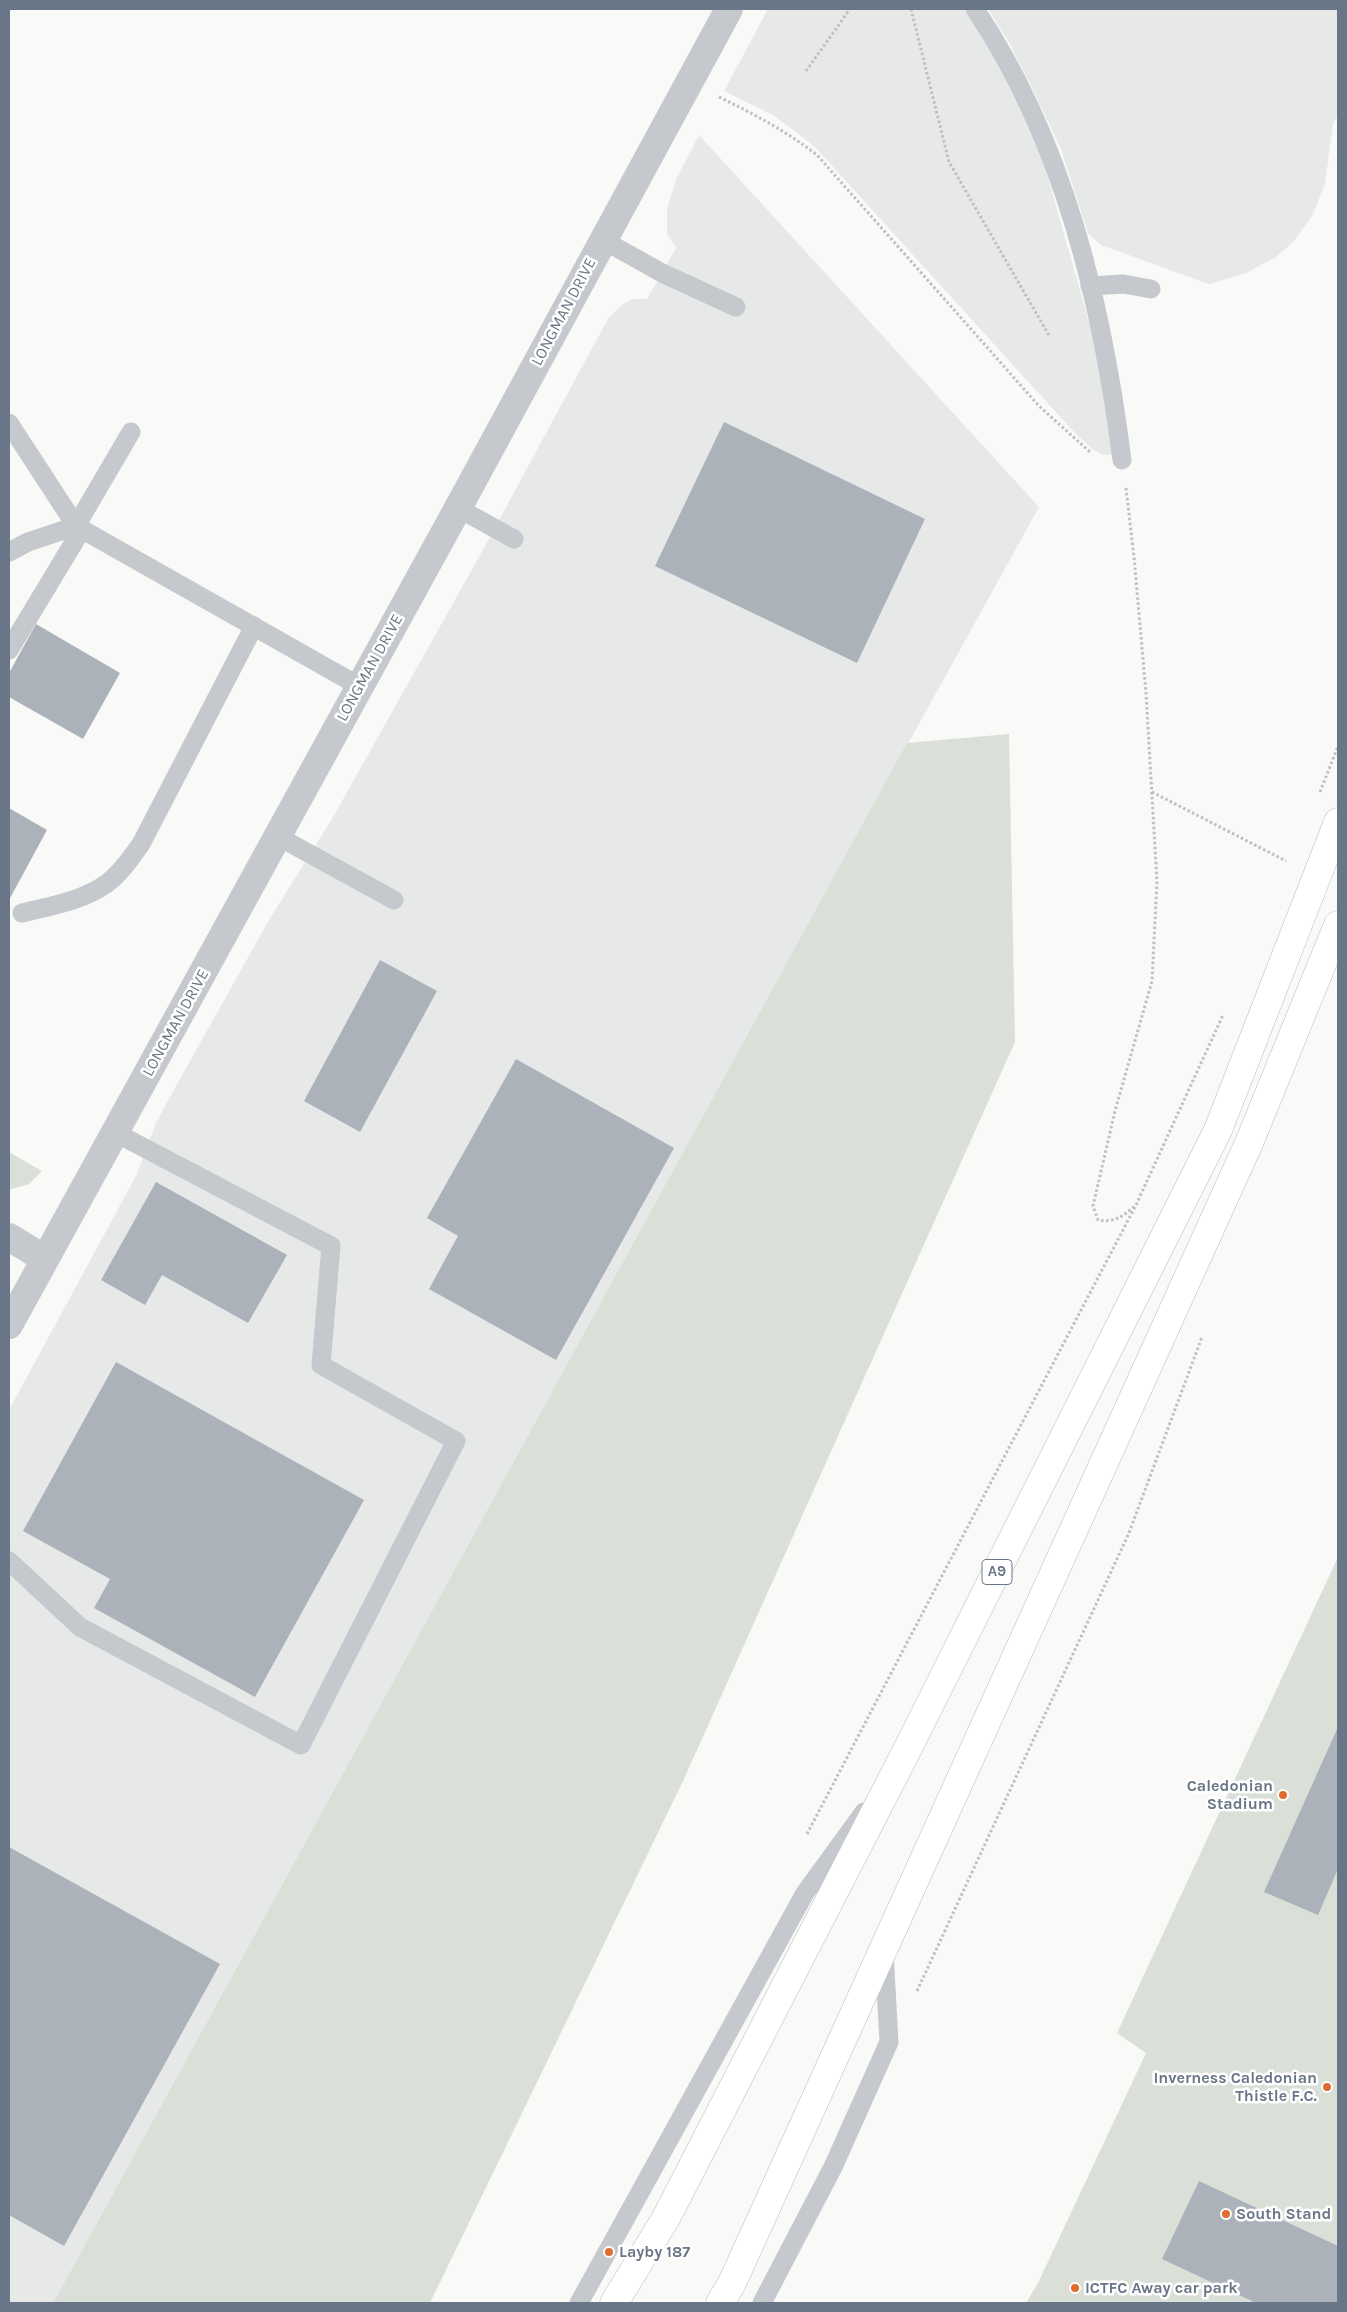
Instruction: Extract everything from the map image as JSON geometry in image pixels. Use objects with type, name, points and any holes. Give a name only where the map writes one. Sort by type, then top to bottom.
[{"type":"highway","name":"A9","points":[[614,2303],[666,2218],[905,1754],[1218,1130],[1338,822]]},
{"type":"highway","points":[[720,2303],[732,2283],[1249,1143],[1338,925]]},
{"type":"street","name":"LONGMAN DRIVE","points":[[9,1326],[458,508],[729,9]]},
{"type":"street","points":[[9,1237],[45,1258]]},
{"type":"lane","points":[[975,9],[1014,74],[1047,148],[1068,208],[1098,313],[1112,382],[1122,460]]},
{"type":"lane","points":[[603,240],[662,273],[736,307]]},
{"type":"lane","points":[[1090,286],[1124,284],[1151,289]]},
{"type":"lane","points":[[9,423],[79,528],[359,686]]},
{"type":"lane","points":[[9,650],[79,528],[131,432]]},
{"type":"lane","points":[[458,508],[514,538]]},
{"type":"lane","points":[[9,552],[28,542],[79,528]]},
{"type":"lane","points":[[22,913],[74,900],[106,884],[126,865],[140,844],[254,626]]},
{"type":"lane","points":[[277,836],[394,900]]},
{"type":"lane","points":[[9,1561],[80,1628],[301,1745],[456,1441],[320,1365],[331,1246],[116,1133]]},
{"type":"lane","points":[[579,2303],[805,1893],[905,1754]]},
{"type":"lane","points":[[762,2303],[833,2167],[889,2042],[884,1948]]},
{"type":"path","points":[[806,71],[850,9]]},
{"type":"path","points":[[911,9],[949,162],[1050,337]]},
{"type":"path","points":[[689,83],[767,120],[817,155],[1039,406],[1087,451],[1105,460],[1122,460],[1138,596],[1151,791],[1157,882],[1152,981],[1115,1111],[1093,1206],[1098,1220],[1108,1222],[1118,1219],[1136,1205],[805,1839]]},
{"type":"path","points":[[1151,791],[1292,864]]},
{"type":"path","points":[[916,1994],[1129,1533],[1205,1328]]},
{"type":"shaded area","points":[[768,9],[964,9],[988,47],[1013,93],[1031,130],[1046,171],[1097,350],[1114,454],[1103,455],[1092,449],[1073,431],[814,146],[773,115],[724,91]]},
{"type":"shaded area","points":[[988,9],[1338,9],[1338,116],[1333,123],[1325,184],[1313,214],[1294,241],[1276,257],[1244,274],[1209,284],[1101,245],[1088,233],[1061,149],[1010,44]]},
{"type":"shaded area","points":[[699,135],[1039,507],[774,986],[53,2303],[9,2303],[9,1410],[137,1174],[156,1123],[171,1095],[269,920],[332,819],[479,557],[609,317],[632,299],[647,299],[676,248],[667,234],[667,209],[676,180]]},
{"type":"shaded area","points":[[1009,734],[1015,1042],[683,1781],[430,2303],[53,2303],[907,743]]},
{"type":"shaded area","points":[[9,1152],[42,1171],[29,1184],[9,1190]]},
{"type":"shaded area","name":"Caledonian Stadium","points":[[1338,1557],[1338,2303],[1026,2303],[1038,2283],[1146,2053],[1117,2033]]},
{"type":"building","points":[[724,422],[925,519],[857,663],[655,566]]},
{"type":"building","points":[[36,624],[120,673],[83,739],[9,697],[9,673]]},
{"type":"building","points":[[9,808],[47,830],[9,900]]},
{"type":"building","points":[[380,960],[437,991],[360,1132],[304,1101]]},
{"type":"building","points":[[516,1059],[674,1148],[556,1360],[429,1289],[458,1236],[427,1218]]},
{"type":"building","points":[[156,1182],[287,1255],[248,1323],[162,1275],[145,1305],[101,1280]]},
{"type":"building","points":[[116,1362],[364,1500],[255,1697],[94,1608],[110,1579],[23,1531]]},
{"type":"building","points":[[1338,1727],[1338,1869],[1318,1915],[1264,1892]]},
{"type":"building","points":[[9,1847],[220,1964],[64,2246],[9,2215]]},
{"type":"building","name":"South Stand","points":[[1199,2181],[1338,2246],[1338,2303],[1256,2303],[1162,2259]]},
{"type":"place","name":"Caledonian Stadium","points":[[1283,1795]]},
{"type":"place","name":"Inverness Caledonian Thistle F.C.","points":[[1327,2087]]},
{"type":"place","name":"South Stand","points":[[1226,2214]]},
{"type":"place","name":"Layby 187","points":[[609,2252]]},
{"type":"place","name":"ICTFC Away car park","points":[[1075,2288]]}]
